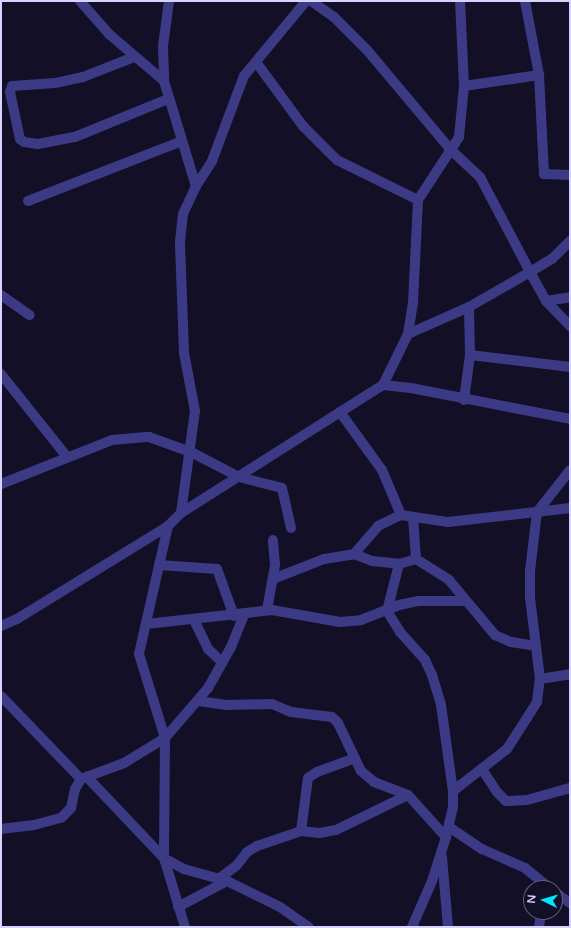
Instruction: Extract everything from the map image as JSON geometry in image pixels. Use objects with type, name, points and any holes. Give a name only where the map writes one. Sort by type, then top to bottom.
[{"type":"street","points":[[80,1],[134,57],[164,82]]},
{"type":"street","points":[[169,1],[163,46],[164,82],[196,186]]},
{"type":"street","points":[[181,513],[191,452],[195,411],[184,353],[180,242],[183,214],[196,186],[212,160],[244,76],[306,1]]},
{"type":"street","points":[[311,1],[334,17],[368,50],[451,150],[480,177],[546,301],[570,326]]},
{"type":"street","points":[[1,626],[17,619],[168,526],[181,513],[383,385],[408,334],[413,302],[418,200],[460,137],[464,86],[460,1]]},
{"type":"street","points":[[525,1],[539,75],[544,174],[570,175]]},
{"type":"street","points":[[134,57],[83,77],[56,83],[12,86],[10,92],[20,139],[24,142],[38,144],[75,137],[168,99]]},
{"type":"street","points":[[256,62],[303,126],[337,160],[418,200]]},
{"type":"street","points":[[464,86],[539,75]]},
{"type":"street","points":[[28,201],[182,141]]},
{"type":"street","points":[[408,334],[470,307],[552,259],[570,241]]},
{"type":"street","points":[[1,295],[30,315]]},
{"type":"street","points":[[546,301],[570,297]]},
{"type":"street","points":[[464,400],[470,356],[470,307]]},
{"type":"street","points":[[470,356],[570,367]]},
{"type":"street","points":[[1,374],[67,457]]},
{"type":"street","points":[[383,385],[411,388],[464,400],[570,419]]},
{"type":"street","points":[[340,412],[382,470],[401,515]]},
{"type":"street","points":[[1,484],[112,440],[132,437],[149,437],[191,452],[239,477],[282,488],[291,528]]},
{"type":"street","points":[[453,791],[507,749],[517,736],[537,702],[540,678],[530,592],[537,512],[570,470]]},
{"type":"street","points":[[354,554],[378,526],[401,515],[448,522],[570,508]]},
{"type":"street","points":[[413,517],[416,559]]},
{"type":"street","points":[[168,526],[159,565],[154,598],[146,624],[140,660],[159,712],[165,738],[164,858],[182,925]]},
{"type":"street","points":[[267,610],[275,564],[273,540]]},
{"type":"street","points":[[273,578],[324,559],[354,554],[372,561],[399,564],[416,559],[449,580],[495,635],[511,642],[536,646]]},
{"type":"street","points":[[399,564],[387,611],[400,632],[425,660],[432,675],[441,705],[453,791],[448,832],[442,852],[432,881],[412,927]]},
{"type":"street","points":[[1,829],[34,825],[61,818],[71,808],[75,789],[84,778],[124,763],[165,738],[198,701],[222,662],[239,615],[217,569],[159,565]]},
{"type":"street","points":[[146,624],[239,615],[267,610],[340,622],[361,620],[399,605],[418,601],[465,601]]},
{"type":"street","points":[[194,620],[208,649],[222,662]]},
{"type":"street","points":[[540,678],[570,674]]},
{"type":"street","points":[[1,696],[164,858],[184,869],[224,880],[280,907],[309,927]]},
{"type":"street","points":[[198,701],[225,705],[272,704],[294,712],[332,717],[338,723],[361,771],[374,782],[408,794],[448,832],[482,849],[516,862],[538,880]]},
{"type":"street","points":[[301,831],[308,778],[317,772],[355,758]]},
{"type":"street","points":[[482,769],[497,792],[506,801],[527,800],[570,788]]},
{"type":"street","points":[[178,907],[224,880],[247,852],[301,831],[320,833],[336,830],[408,794]]},
{"type":"street","points":[[442,852],[448,927]]}]
